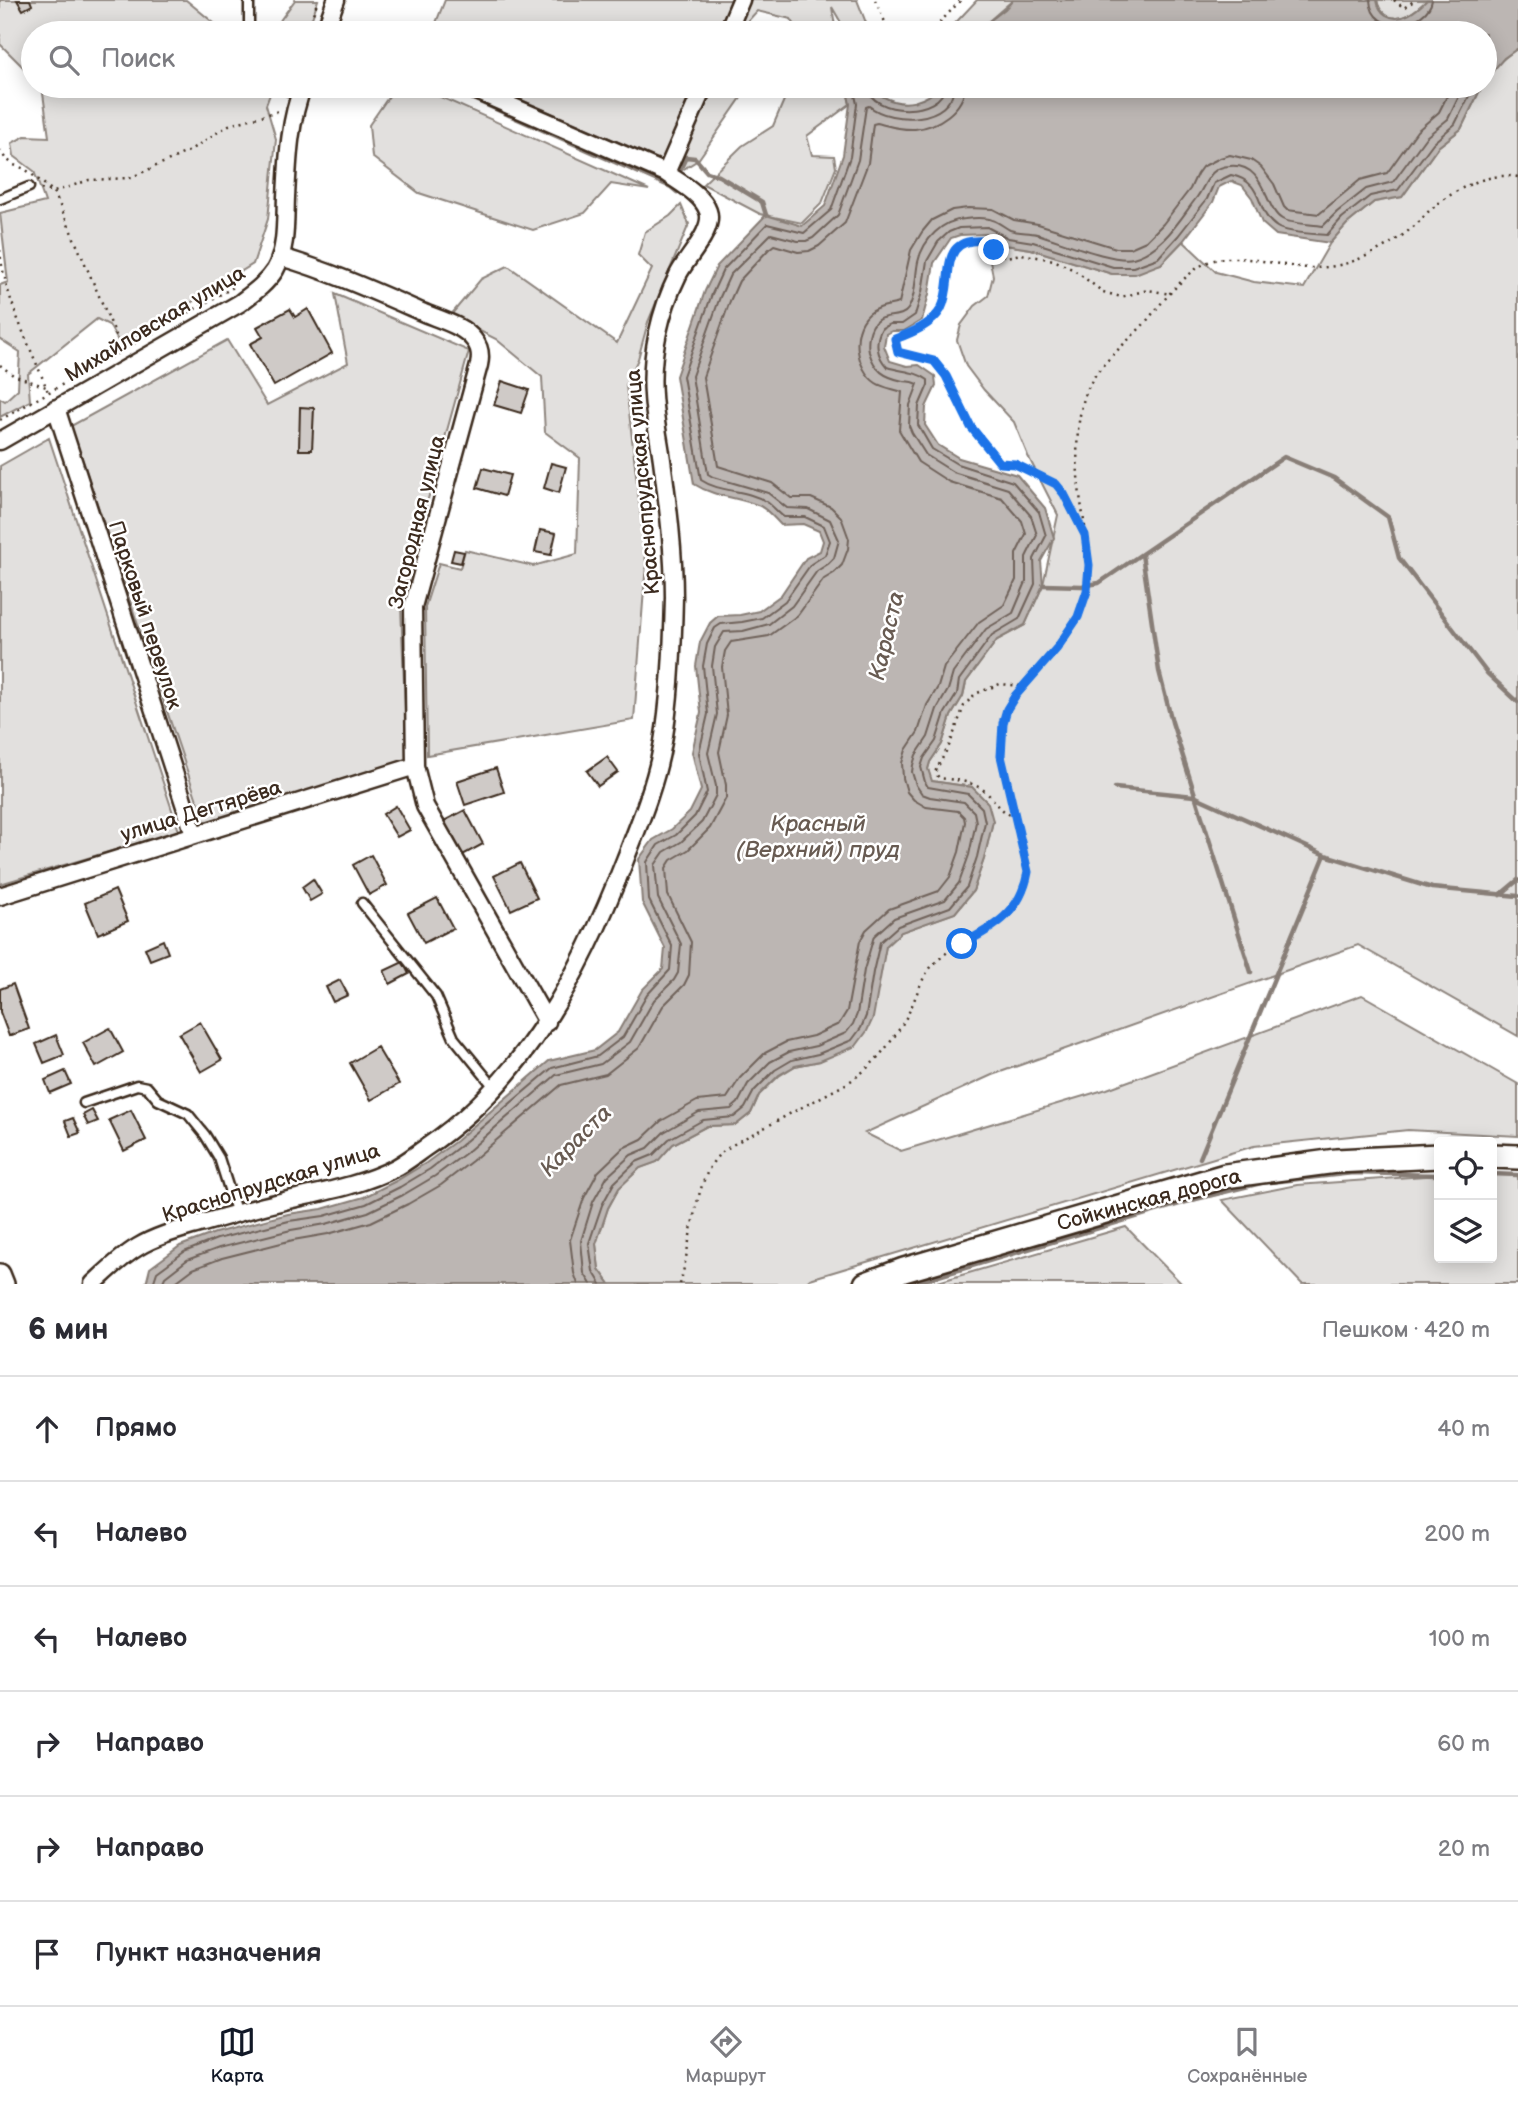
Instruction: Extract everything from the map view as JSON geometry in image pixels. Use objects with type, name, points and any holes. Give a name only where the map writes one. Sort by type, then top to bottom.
[{"type":"main road","name":"Сойкинская дорога","points":[[866,1284],[904,1270],[1225,1176],[1336,1161],[1434,1156]]},
{"type":"main road","points":[[1497,1156],[1518,1157]]},
{"type":"street","points":[[328,21],[336,0]]},
{"type":"street","points":[[732,21],[741,0]]},
{"type":"street","name":"Михайловская улица","points":[[0,441],[240,303],[268,279],[281,257],[291,129],[299,98]]},
{"type":"street","points":[[493,98],[666,173],[699,98]]},
{"type":"street","name":"Краснопрудская улица","points":[[93,1284],[140,1245],[175,1231],[359,1182],[395,1168],[442,1137],[494,1087],[547,1022],[589,946],[648,800],[663,744],[671,671],[674,596],[672,555],[653,394],[653,362],[663,312],[678,274],[707,230],[710,220],[708,209],[700,198],[666,173]]},
{"type":"street","name":"Загородная улица","points":[[281,257],[387,296],[455,326],[473,338],[479,347],[479,365],[413,607],[415,766],[425,806],[547,1022]]},
{"type":"street","name":"Парковый переулок","points":[[56,408],[194,834]]},
{"type":"street","name":"улица Дегтярёва","points":[[0,896],[415,766]]},
{"type":"street","points":[[0,1274],[4,1284]]},
{"type":"lane","points":[[249,0],[249,21]]},
{"type":"lane","points":[[0,199],[29,187]]},
{"type":"lane","points":[[362,903],[436,996],[454,1038],[494,1087]]},
{"type":"lane","points":[[84,1103],[136,1085],[147,1087],[158,1100],[188,1114],[219,1158],[237,1214]]},
{"type":"path","points":[[310,21],[318,0]]},
{"type":"path","points":[[875,0],[885,21]]},
{"type":"path","points":[[941,21],[961,0]]},
{"type":"path","points":[[1394,0],[1404,8],[1415,0]]},
{"type":"path","points":[[29,187],[54,192],[89,180],[130,178],[187,152],[229,125],[283,111],[295,98]]},
{"type":"path","points":[[0,149],[5,158],[26,169],[54,192],[123,350]]},
{"type":"path","points":[[680,1284],[698,1200],[708,1171],[717,1157],[736,1142],[858,1076],[876,1060],[893,1036],[908,1013],[924,977],[934,964],[962,944],[988,931],[1019,901],[1025,888],[1028,872],[1001,756],[1001,740],[1007,709],[1023,686],[1057,648],[1078,617],[1087,591],[1089,575],[1078,474],[1080,419],[1084,396],[1099,369],[1201,265],[1228,257],[1311,268],[1358,260],[1414,227],[1428,212],[1472,183],[1503,174],[1518,177]]},
{"type":"path","points":[[1085,535],[1056,484],[1015,464],[1000,463],[971,427],[946,376],[934,361],[898,352],[895,339],[922,327],[939,312],[946,297],[949,261],[954,250],[975,240],[986,241],[1006,257],[1021,254],[1054,260],[1074,270],[1103,292],[1121,297],[1148,290],[1170,294]]},
{"type":"path","points":[[0,250],[2,274],[56,408]]},
{"type":"path","points":[[0,420],[246,280]]},
{"type":"path","points":[[0,365],[13,375],[46,387]]},
{"type":"path","points":[[1016,818],[1004,812],[987,793],[972,783],[939,778],[935,772],[950,744],[964,706],[975,694],[1000,684],[1023,686]]},
{"type":"shaded area","points":[[0,0],[186,0],[211,21],[21,21],[21,65],[0,44]]},
{"type":"shaded area","points":[[295,0],[318,0],[311,21],[280,21]]},
{"type":"shaded area","points":[[445,0],[857,0],[865,21],[840,21],[832,7],[834,21],[792,21],[757,11],[748,21],[437,21]]},
{"type":"shaded area","points":[[977,0],[1013,0],[989,21],[957,21]]},
{"type":"shaded area","points":[[1377,0],[1427,0],[1414,12],[1397,18],[1384,13]]},
{"type":"shaded area","points":[[1518,48],[1518,1036],[1358,945],[992,1075],[865,1133],[901,1151],[1107,1089],[1362,995],[1518,1084],[1518,1136],[1408,1130],[1254,1146],[810,1279],[805,1284],[610,1284],[599,1269],[596,1244],[608,1208],[619,1188],[640,1168],[657,1162],[673,1144],[707,1126],[736,1125],[751,1113],[759,1095],[779,1076],[795,1066],[820,1061],[880,973],[886,946],[901,932],[955,913],[973,891],[993,821],[972,787],[931,781],[928,769],[942,744],[951,716],[963,696],[966,682],[997,640],[1025,625],[1043,585],[1058,515],[1014,422],[966,366],[957,340],[961,325],[975,306],[988,296],[993,276],[990,261],[1005,245],[1031,249],[1112,274],[1161,264],[1183,241],[1216,272],[1254,282],[1304,288],[1330,243],[1347,224],[1374,202],[1402,197],[1438,147],[1461,129],[1476,98],[1497,98],[1497,65]]},
{"type":"shaded area","points":[[44,98],[269,98],[266,105],[276,139],[268,219],[253,264],[121,346],[109,325],[97,319],[28,374],[30,401],[0,417],[0,398],[5,401],[18,389],[20,352],[0,339],[0,285],[8,282],[0,213],[45,202],[34,171],[14,156],[12,143],[25,136],[49,137]]},
{"type":"shaded area","points":[[388,98],[443,98],[649,190],[611,184],[585,213],[533,230],[419,193],[372,157],[369,125]]},
{"type":"shaded area","points":[[516,98],[741,98],[698,160],[682,170]]},
{"type":"shaded area","points":[[785,98],[849,98],[850,104],[807,136],[812,155],[834,156],[836,168],[822,203],[802,223],[760,214],[703,184],[742,146],[773,126]]},
{"type":"shaded area","points":[[681,205],[689,224],[648,322],[638,359],[626,385],[646,563],[634,720],[427,755],[425,607],[439,563],[460,568],[465,550],[533,566],[577,554],[580,458],[545,432],[542,377],[496,339],[450,316],[481,279],[508,266],[617,343],[652,269],[638,255],[645,232],[670,216]]},
{"type":"shaded area","points":[[335,294],[469,351],[401,605],[407,761],[205,824],[71,426],[227,340],[267,405],[348,363]]},
{"type":"shaded area","points":[[49,438],[179,831],[0,884],[0,466]]},
{"type":"shaded area","points":[[1497,1174],[1518,1174],[1518,1284],[1302,1284],[1222,1200],[1297,1185],[1434,1175],[1434,1263],[1497,1263]]},
{"type":"shaded area","points":[[1126,1227],[1182,1284],[931,1284]]},
{"type":"water","points":[[1013,0],[1377,0],[1384,13],[1397,18],[1414,12],[1427,0],[1518,0],[1518,48],[1497,66],[1497,21],[990,21]]},
{"type":"water","name":"Красный (Верхний) пруд","points":[[849,98],[887,98],[907,103],[923,98],[1476,98],[1461,129],[1438,147],[1402,197],[1374,202],[1347,224],[1330,243],[1276,235],[1262,223],[1252,198],[1242,185],[1231,181],[1219,187],[1213,202],[1161,264],[1135,274],[1112,274],[1031,249],[1005,245],[986,234],[951,238],[934,263],[922,320],[904,331],[886,334],[884,346],[890,361],[907,366],[919,365],[935,376],[936,386],[926,407],[925,425],[938,445],[959,458],[1017,475],[1045,508],[1054,538],[1041,561],[1043,585],[1025,625],[997,640],[966,682],[963,696],[951,716],[942,744],[928,769],[932,781],[972,787],[988,803],[993,821],[984,859],[973,891],[955,913],[901,932],[886,946],[873,1018],[856,1046],[820,1061],[795,1066],[779,1075],[759,1095],[751,1113],[736,1125],[707,1126],[673,1144],[657,1162],[640,1168],[619,1188],[608,1208],[596,1244],[599,1269],[610,1284],[146,1284],[150,1268],[180,1246],[215,1233],[364,1197],[426,1163],[456,1141],[549,1061],[595,1050],[618,1032],[642,990],[663,969],[665,948],[642,902],[639,859],[653,840],[672,829],[690,812],[701,790],[692,752],[701,713],[696,666],[700,642],[710,623],[718,616],[759,611],[781,595],[806,558],[820,551],[823,541],[819,531],[803,524],[781,525],[760,506],[710,492],[694,484],[676,376],[705,291],[717,266],[766,215],[802,226],[825,206],[843,155]]},
{"type":"building","points":[[17,0],[30,0],[32,5],[23,10]]},
{"type":"building","points":[[290,309],[295,317],[308,309],[332,353],[274,386],[250,344],[263,337],[257,327]]},
{"type":"building","points":[[502,381],[529,390],[521,413],[494,405]]},
{"type":"building","points":[[300,407],[314,408],[312,450],[299,450]]},
{"type":"building","points":[[551,463],[566,467],[559,493],[544,488]]},
{"type":"building","points":[[483,468],[510,475],[504,496],[477,488]]},
{"type":"building","points":[[540,530],[556,533],[551,555],[535,552]]},
{"type":"building","points":[[454,550],[464,552],[461,563],[451,561]]},
{"type":"building","points":[[607,757],[618,772],[598,786],[587,771]]},
{"type":"building","points":[[496,768],[504,792],[465,805],[457,781]]},
{"type":"building","points":[[396,806],[410,830],[397,837],[383,814]]},
{"type":"building","points":[[465,810],[483,844],[461,856],[442,822]]},
{"type":"building","points":[[371,855],[387,885],[369,895],[353,865]]},
{"type":"building","points":[[520,863],[537,898],[511,910],[494,876]]},
{"type":"building","points":[[313,879],[322,894],[310,901],[302,887]]},
{"type":"building","points":[[115,890],[128,921],[98,934],[85,903]]},
{"type":"building","points":[[437,898],[453,928],[424,943],[408,913]]},
{"type":"building","points":[[163,940],[168,953],[150,960],[145,948]]},
{"type":"building","points":[[403,962],[409,974],[390,984],[384,971]]},
{"type":"building","points":[[340,980],[348,995],[333,1002],[326,987]]},
{"type":"building","points":[[13,984],[29,1029],[9,1036],[0,1012],[0,989]]},
{"type":"building","points":[[200,1022],[222,1060],[201,1072],[179,1034]]},
{"type":"building","points":[[110,1028],[123,1052],[96,1067],[83,1043]]},
{"type":"building","points":[[56,1035],[64,1055],[44,1063],[36,1044]]},
{"type":"building","points":[[377,1047],[399,1084],[371,1100],[350,1063]]},
{"type":"building","points":[[65,1071],[71,1084],[50,1093],[45,1080]]},
{"type":"building","points":[[92,1110],[98,1121],[88,1125],[83,1115]]},
{"type":"building","points":[[131,1110],[146,1140],[124,1151],[109,1120]]},
{"type":"building","points":[[73,1118],[80,1133],[71,1136],[65,1121]]},
{"type":"waterway","points":[[471,98],[677,192]]},
{"type":"waterway","points":[[514,98],[662,162]]},
{"type":"waterway","points":[[680,170],[686,157],[695,158],[707,172],[719,176],[762,202],[766,215]]},
{"type":"waterway","points":[[1043,585],[1082,586],[1099,583],[1284,457],[1334,478],[1388,517],[1399,558],[1487,673],[1518,702]]},
{"type":"waterway","points":[[1142,554],[1159,671],[1172,722],[1251,972]]},
{"type":"waterway","points":[[1115,788],[1194,796],[1325,855],[1432,888],[1518,896]]},
{"type":"waterway","points":[[1200,1158],[1325,855]]},
{"type":"waterway","points":[[1500,895],[1518,880]]},
{"type":"waterway","points":[[912,1284],[1196,1199],[1261,1183],[1353,1173],[1434,1175]]},
{"type":"waterway","points":[[1497,1174],[1518,1175]]},
{"type":"route","points":[[962,944],[988,931],[1019,901],[1025,888],[1028,872],[1001,756],[1003,723],[1015,696],[1057,648],[1078,617],[1087,591],[1089,565],[1085,535],[1056,484],[1015,464],[1000,463],[971,427],[946,376],[934,361],[898,352],[895,339],[922,327],[939,312],[946,297],[949,261],[954,250],[975,240],[986,241],[994,250]]},
{"type":"water label","name":"Караста","points":[[887,636]]},
{"type":"water label","name":"Караста","points":[[576,1141]]}]
